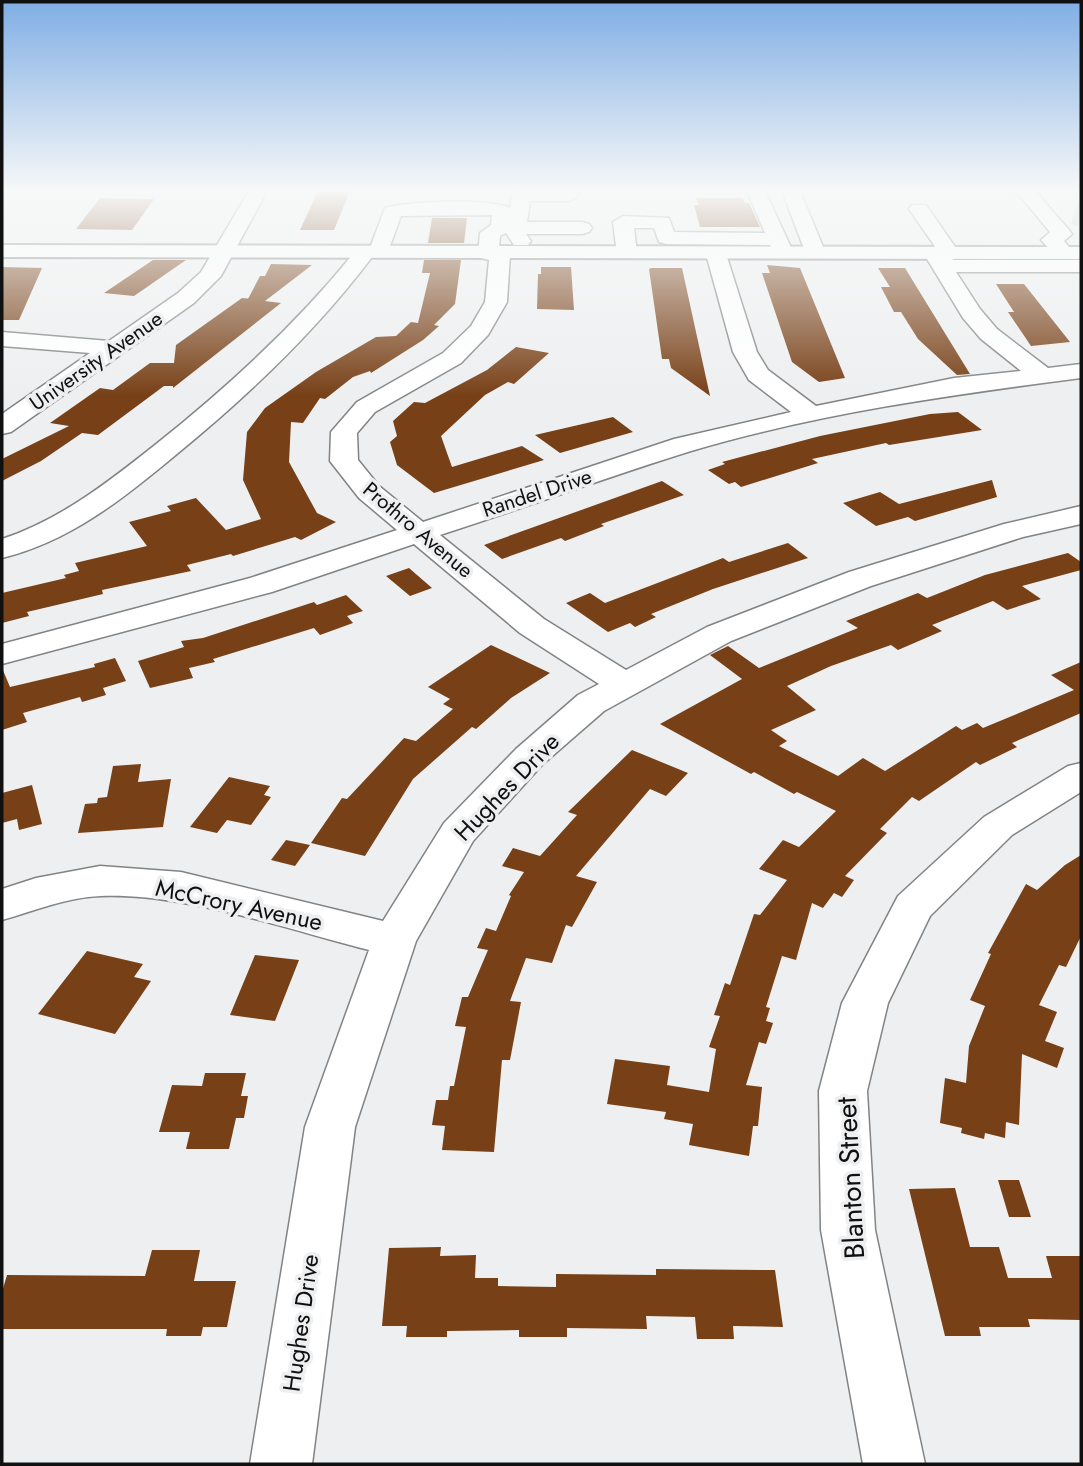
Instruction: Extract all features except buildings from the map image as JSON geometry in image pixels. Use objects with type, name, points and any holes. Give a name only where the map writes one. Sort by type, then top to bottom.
[{"type":"street","name":"University Avenue","points":[[2,426],[186,298],[210,276],[220,259]]},
{"type":"street","points":[[2,549],[33,540],[90,510],[225,403],[366,259]]},
{"type":"street","name":"Prothro Avenue","points":[[494,259],[496,302],[480,330],[452,358],[366,407],[344,432],[344,461],[369,492],[532,626],[623,684]]},
{"type":"street","points":[[718,259],[745,352],[758,375],[811,414]]},
{"type":"street","points":[[943,259],[971,313],[989,334],[1042,375]]},
{"type":"street","points":[[2,339],[112,348]]},
{"type":"street","name":"Randel Drive","points":[[2,654],[261,586],[684,445],[811,414],[929,391],[1081,371]]},
{"type":"street","name":"Hughes Drive","points":[[281,1464],[330,1127],[394,940],[458,833],[529,757],[592,704],[623,684],[719,634],[860,579],[1015,530],[1081,515]]},
{"type":"street","name":"Blanton Street","points":[[894,1464],[848,1230],[843,1091],[865,1003],[913,907],[998,826],[1081,775]]},
{"type":"street","name":"McCrory Avenue","points":[[2,905],[36,893],[100,881],[181,887],[394,940]]}]
